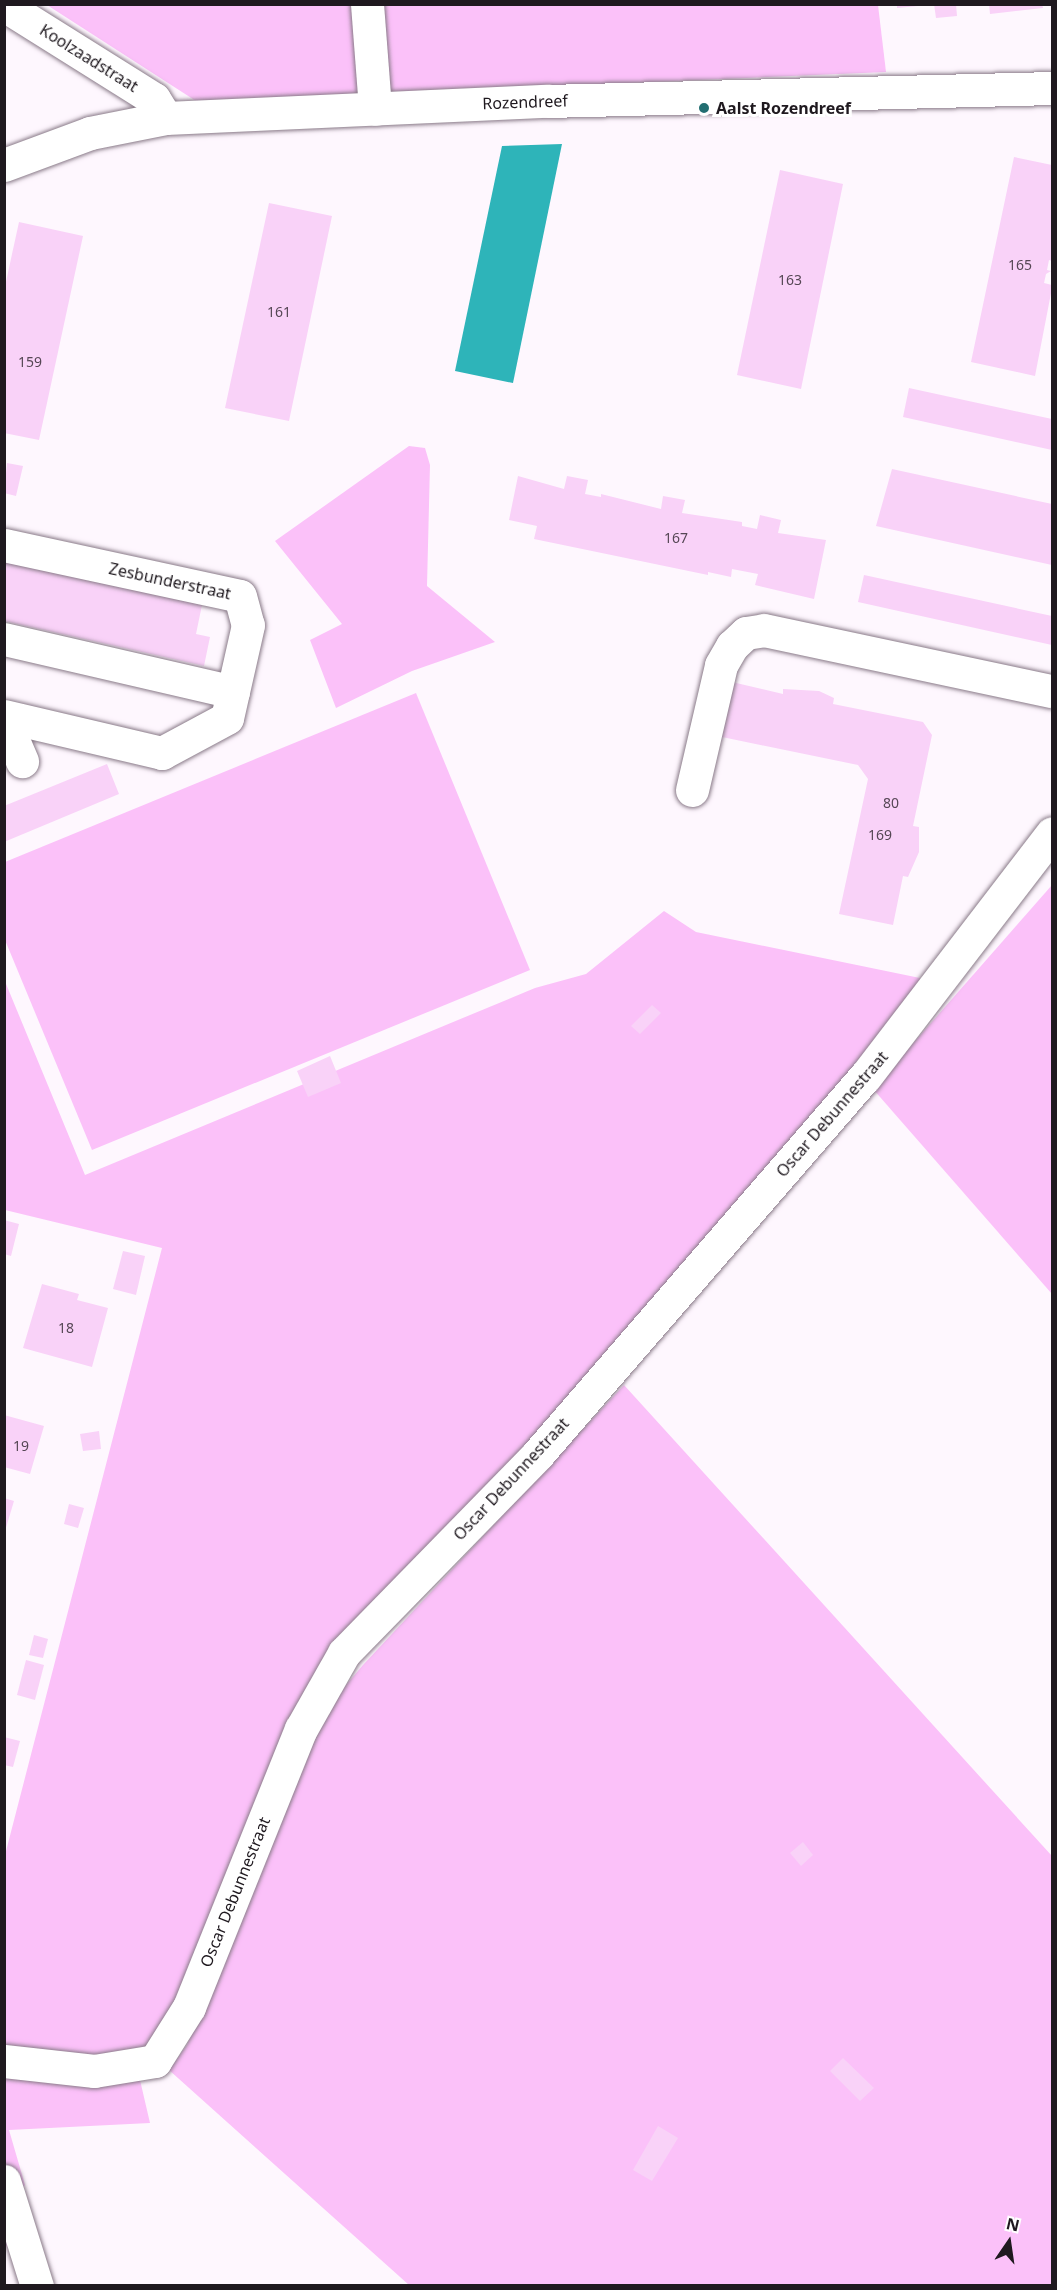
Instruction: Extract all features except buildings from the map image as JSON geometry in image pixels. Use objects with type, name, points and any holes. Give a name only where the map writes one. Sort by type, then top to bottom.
[{"type":"street","points":[[367,4],[375,109]]},
{"type":"street","name":"Koolzaadstraat","points":[[4,5],[154,99],[166,118]]},
{"type":"street","name":"Rozendreef","points":[[4,165],[90,133],[166,118],[375,109],[1053,88]]},
{"type":"street","name":"Zesbunderstraat","points":[[4,544],[240,596],[248,625],[227,718],[162,753],[4,717]]},
{"type":"street","points":[[692,790],[721,665],[732,646],[746,633],[764,630],[1053,691]]},
{"type":"street","points":[[4,639],[233,692]]},
{"type":"street","name":"Zesbunderstraat","points":[[4,717],[22,761]]},
{"type":"street","name":"Oscar Debunnestraat","points":[[4,2061],[94,2071],[155,2061],[189,2007],[301,1729],[344,1653],[538,1454],[865,1077],[1053,833]]},
{"type":"street","points":[[4,2181],[37,2286]]},
{"type":"shaded area","points":[[47,5],[878,5],[886,72],[196,101]]},
{"type":"shaded area","points":[[409,446],[425,448],[430,465],[427,586],[495,642],[412,671],[336,708],[310,640],[342,624],[275,541]]},
{"type":"shaded area","points":[[416,693],[530,970],[92,1150],[5,940],[5,862]]},
{"type":"shaded area","points":[[1052,885],[1052,1294],[873,1089]]},
{"type":"shaded area","points":[[664,911],[696,932],[920,978],[922,990],[594,1373],[331,1651],[176,2013],[146,2050],[117,2058],[5,2045],[5,1855],[162,1248],[5,1210],[4,979],[85,1175],[535,988],[586,974]]},
{"type":"shaded area","points":[[624,1385],[1052,1856],[1052,2285],[409,2285],[169,2070],[187,2045],[330,1704],[363,1665]]},
{"type":"shaded area","points":[[5,2072],[140,2080],[150,2123],[9,2130],[25,2185],[15,2195],[13,2235],[5,2249]]},
{"type":"water","points":[[562,144],[513,383],[455,371],[502,146]]},
{"type":"place","name":"Aalst Rozendreef","points":[[704,108]]}]
